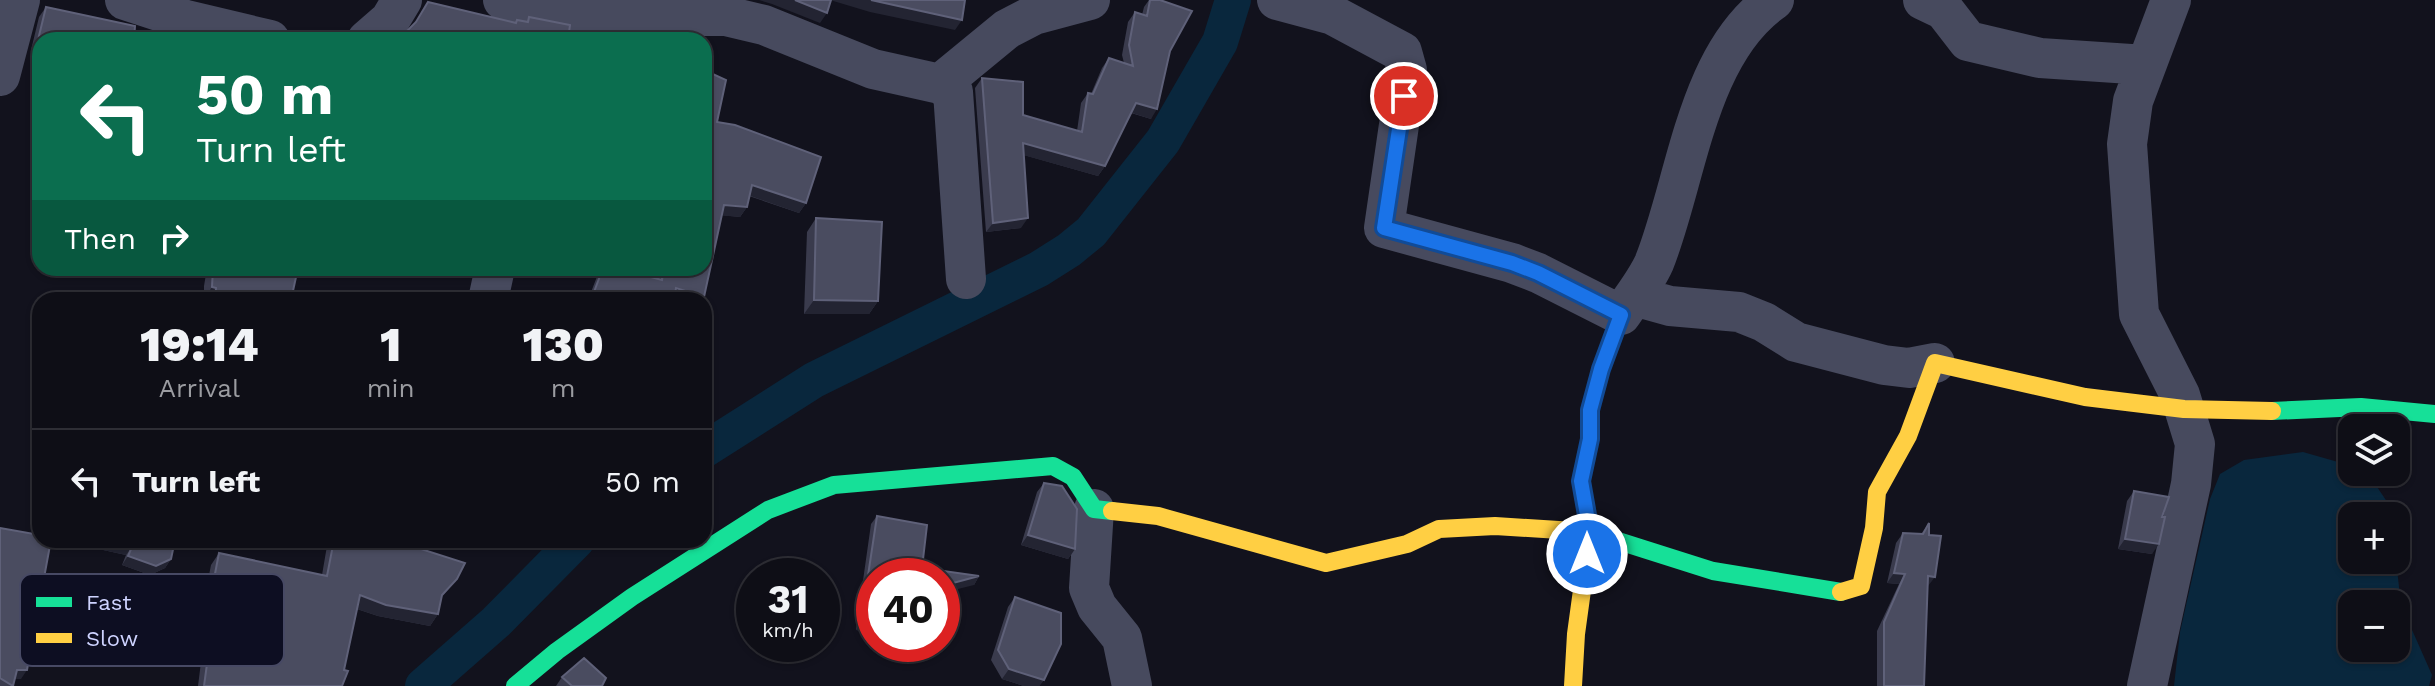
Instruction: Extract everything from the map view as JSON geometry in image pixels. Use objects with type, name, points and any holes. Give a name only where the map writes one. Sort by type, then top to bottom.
[{"type":"street","points":[[0,76],[20,0]]},
{"type":"street","points":[[125,0],[236,32]]},
{"type":"street","points":[[376,32],[390,20],[402,0]]},
{"type":"street","points":[[503,0],[604,19],[726,16],[764,25],[873,69],[940,84],[953,92],[966,279]]},
{"type":"street","points":[[940,84],[1007,29],[1034,15],[1090,0]]},
{"type":"street","points":[[1277,0],[1333,15],[1402,52],[1407,70],[1384,228],[1512,263],[1627,305],[1739,312],[1764,322],[1796,342],[1884,365],[1909,368],[1935,363],[2085,397],[2184,409],[2265,411],[2361,407],[2435,414]]},
{"type":"street","points":[[1573,686],[1576,634],[1590,532],[1581,481],[1590,439],[1590,410],[1601,369],[1627,305],[1652,267],[1672,211],[1694,126],[1731,45],[1756,12],[1774,0]]},
{"type":"street","points":[[1923,0],[1944,10],[1968,41],[2040,58],[2146,65]]},
{"type":"street","points":[[2147,686],[2151,656],[2191,484],[2195,444],[2180,395],[2139,314],[2127,144],[2133,101],[2171,0]]},
{"type":"street","points":[[1094,509],[1158,516],[1326,563],[1407,544],[1439,529],[1495,526],[1590,532],[1713,571],[1845,593],[1861,586],[1874,528],[1877,492],[1908,436],[1935,363]]},
{"type":"street","points":[[712,546],[768,510],[834,485],[1053,466],[1073,477],[1094,509],[1089,588],[1097,607],[1122,638],[1132,686]]},
{"type":"street","points":[[515,686],[557,651],[632,597],[709,548]]},
{"type":"water","points":[[2303,452],[2338,462],[2338,486],[2376,486],[2387,502],[2338,502],[2338,574],[2398,574],[2399,590],[2338,590],[2338,662],[2410,662],[2410,625],[2432,675],[2429,686],[2174,686],[2180,632],[2210,499],[2220,474],[2244,460]]},
{"type":"building","points":[[795,0],[831,0],[827,13]]},
{"type":"building","points":[[871,0],[965,0],[962,20]]},
{"type":"building","points":[[1150,0],[1160,0],[1192,11],[1170,51],[1157,109],[1136,103],[1105,166],[1023,143],[1028,218],[993,223],[982,78],[1023,82],[1023,115],[1082,132],[1088,93],[1093,94],[1109,58],[1133,66],[1129,45],[1135,12],[1147,16]]},
{"type":"building","points":[[428,2],[516,23],[517,20],[528,22],[529,17],[570,25],[569,32],[406,32]]},
{"type":"building","points":[[46,7],[135,26],[135,32],[40,32]]},
{"type":"building","points":[[712,74],[726,80],[717,122],[735,125],[821,157],[806,203],[752,185],[747,207],[724,205],[712,260]]},
{"type":"building","points":[[816,218],[882,222],[878,301],[814,300]]},
{"type":"building","points":[[213,276],[296,276],[293,292],[216,292],[216,288],[212,287]]},
{"type":"building","points":[[600,276],[647,276],[662,280],[663,276],[709,276],[705,292],[676,288],[675,292],[594,292]]},
{"type":"building","points":[[1044,483],[1062,486],[1077,509],[1075,549],[1028,535]]},
{"type":"building","points":[[2134,491],[2169,497],[2162,517],[2165,517],[2159,544],[2125,539]]},
{"type":"building","points":[[877,516],[927,525],[923,558],[871,558]]},
{"type":"building","points":[[1929,523],[1929,535],[1941,536],[1935,577],[1928,576],[1924,686],[1884,686],[1884,622],[1905,574],[1894,573],[1903,533],[1923,534]]},
{"type":"building","points":[[0,528],[32,534],[32,548],[50,548],[45,574],[20,574],[20,666],[28,666],[27,670],[17,670],[13,686],[0,678]]},
{"type":"building","points":[[132,548],[173,548],[171,559],[156,566],[128,556]]},
{"type":"building","points":[[332,548],[418,548],[465,563],[457,579],[442,595],[438,614],[386,605],[360,595],[344,670],[348,671],[342,686],[204,686],[207,666],[284,666],[284,574],[215,574],[219,553],[327,576]]},
{"type":"building","points":[[960,573],[979,576],[960,581]]},
{"type":"building","points":[[1015,597],[1061,613],[1061,644],[1044,680],[1009,669],[998,650]]},
{"type":"building","points":[[584,658],[606,678],[602,686],[572,686],[562,677]]},
{"type":"waterway","points":[[712,445],[814,380],[1039,269],[1091,232],[1163,141],[1220,42],[1233,0]]},
{"type":"waterway","points":[[423,686],[496,622],[569,548]]},
{"type":"traffic: fast","points":[[1621,315],[1590,410],[1590,439],[1581,481],[1590,532],[1713,571],[1841,592]]},
{"type":"traffic: fast","points":[[2272,411],[2361,407],[2435,414]]},
{"type":"traffic: fast","points":[[712,546],[768,510],[834,485],[1053,466],[1073,477],[1094,509],[1112,511]]},
{"type":"traffic: fast","points":[[515,686],[557,651],[632,597],[709,548]]},
{"type":"traffic: slow","points":[[1841,592],[1861,586],[1874,528],[1877,492],[1908,436],[1935,363],[2085,397],[2184,409],[2272,411]]},
{"type":"traffic: slow","points":[[1112,511],[1158,516],[1326,563],[1407,544],[1439,529],[1495,526],[1590,532],[1576,634],[1573,686]]},
{"type":"route","points":[[1404,96],[1384,228],[1512,263],[1621,315],[1590,410],[1590,439],[1581,481],[1590,532],[1587,554]]}]
